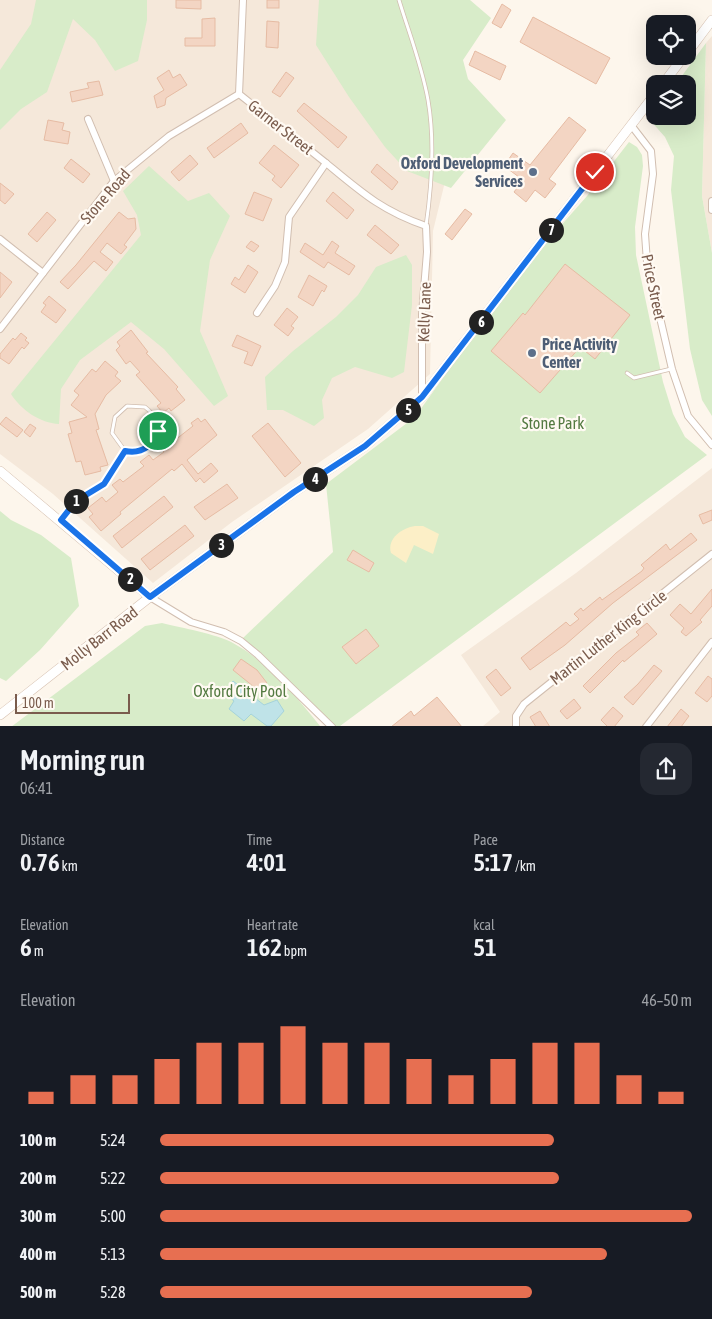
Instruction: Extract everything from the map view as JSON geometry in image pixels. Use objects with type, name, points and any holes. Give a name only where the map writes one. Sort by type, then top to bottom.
[{"type":"main road","points":[[696,41],[712,20]]},
{"type":"main road","name":"Molly Barr Road","points":[[0,715],[150,597],[294,492],[365,446],[422,397],[646,106]]},
{"type":"main road","points":[[0,471],[61,520],[150,597]]},
{"type":"street","name":"Garner Street","points":[[243,0],[239,94],[384,208],[398,217],[426,226]]},
{"type":"street","name":"Stone Road","points":[[0,329],[114,181],[169,136],[239,94]]},
{"type":"street","points":[[88,118],[114,181]]},
{"type":"street","name":"Price Street","points":[[631,125],[651,151],[653,162],[645,234],[647,262],[672,369],[688,416],[712,445]]},
{"type":"street","points":[[257,312],[275,286],[285,262],[289,217],[326,163]]},
{"type":"street","points":[[712,201],[712,210]]},
{"type":"street","name":"Kelly Lane","points":[[422,397],[422,314],[427,252],[426,226]]},
{"type":"street","points":[[0,238],[43,273]]},
{"type":"street","name":"Martin Luther King Circle","points":[[516,726],[516,716],[524,704],[712,554]]},
{"type":"street","points":[[150,597],[191,622],[224,632],[241,641],[332,726]]},
{"type":"street","points":[[646,726],[712,642]]},
{"type":"lane","points":[[399,0],[428,98],[431,127],[430,194],[426,226]]},
{"type":"lane","points":[[626,374],[634,378],[672,369]]},
{"type":"lane","points":[[127,406],[145,407],[155,416],[158,423],[155,440],[142,450],[125,451],[112,433],[115,417],[127,406]]},
{"type":"lane","points":[[61,520],[76,501],[104,484],[125,451]]},
{"type":"shaded area","points":[[0,0],[421,0],[453,149],[433,231],[430,374],[368,429],[232,522],[153,583],[53,494],[0,454]]},
{"type":"shaded area","points":[[712,36],[712,253],[702,196],[706,43]]},
{"type":"shaded area","points":[[712,468],[712,726],[483,726],[500,712],[461,655],[576,573]]},
{"type":"green space","points":[[36,0],[147,0],[147,20],[138,61],[115,71],[95,40],[73,19],[47,92],[21,109],[0,130],[0,70],[31,24]]},
{"type":"green space","points":[[319,0],[470,0],[491,18],[463,60],[468,79],[506,120],[451,188],[407,171],[385,147],[349,97],[316,45]]},
{"type":"green space","points":[[706,43],[702,196],[712,253],[712,416],[702,400],[690,349],[671,190],[674,156],[665,137],[654,125],[696,125],[696,75],[683,75],[690,65],[696,65],[696,57]]},
{"type":"green space","name":"Stone Park","points":[[629,142],[637,147],[642,155],[643,166],[635,227],[636,255],[663,382],[673,414],[685,437],[707,455],[340,726],[332,726],[243,638],[333,552],[326,484],[415,417],[513,280],[587,196]]},
{"type":"green space","points":[[149,166],[188,201],[209,193],[230,216],[210,260],[200,331],[228,396],[214,406],[164,349],[131,322],[80,360],[61,389],[59,424],[45,421],[32,415],[11,394],[141,235],[137,215],[123,191]]},
{"type":"green space","points":[[406,255],[412,265],[412,305],[404,372],[392,378],[355,367],[332,378],[322,400],[324,418],[314,426],[283,410],[267,410],[265,377],[293,351],[336,317],[358,295],[376,267]]},
{"type":"green space","points":[[0,511],[11,520],[41,535],[71,558],[79,606],[40,650],[6,681],[0,678]]},
{"type":"green space","name":"Oxford City Pool","points":[[162,623],[218,637],[233,643],[258,660],[281,680],[320,726],[12,726],[145,626]]},
{"type":"sand","points":[[415,526],[423,526],[439,534],[433,554],[414,545],[406,563],[391,553],[391,543],[393,538],[401,531]]},
{"type":"water","points":[[233,681],[264,705],[277,700],[284,711],[271,726],[267,726],[251,714],[244,721],[229,709],[234,701],[224,693]]},
{"type":"building","points":[[176,0],[201,0],[201,9],[176,8]]},
{"type":"building","points":[[267,0],[279,0],[279,8],[267,8]]},
{"type":"building","points":[[502,4],[511,10],[501,28],[492,23]]},
{"type":"building","points":[[533,17],[610,58],[596,84],[520,42]]},
{"type":"building","points":[[215,18],[215,46],[185,46],[185,38],[202,38],[202,19]]},
{"type":"building","points":[[267,21],[279,22],[278,48],[266,47]]},
{"type":"building","points":[[475,51],[506,66],[500,80],[469,65]]},
{"type":"building","points":[[169,70],[173,78],[180,74],[187,85],[166,98],[165,105],[157,108],[154,96],[164,90],[157,78]]},
{"type":"building","points":[[286,72],[294,78],[280,97],[272,92]]},
{"type":"building","points":[[99,81],[103,95],[72,102],[70,92],[89,88],[87,83]]},
{"type":"building","points":[[304,103],[347,137],[338,148],[297,111]]},
{"type":"building","name":"Oxford Development Services","points":[[569,117],[586,130],[549,179],[556,184],[545,198],[535,190],[526,202],[514,192],[523,180],[504,166],[513,153],[530,165]]},
{"type":"building","points":[[48,120],[64,123],[62,130],[70,132],[68,144],[44,140]]},
{"type":"building","points":[[241,123],[248,133],[214,158],[207,148]]},
{"type":"building","points":[[274,145],[299,165],[281,188],[272,180],[275,176],[259,163]]},
{"type":"building","points":[[190,155],[198,164],[179,181],[171,172]]},
{"type":"building","points":[[71,159],[90,174],[83,183],[64,168]]},
{"type":"building","points":[[377,164],[398,182],[392,190],[371,172]]},
{"type":"building","points":[[0,183],[14,194],[5,204],[0,200]]},
{"type":"building","points":[[254,192],[272,199],[263,221],[245,214]]},
{"type":"building","points":[[333,192],[354,210],[347,219],[326,201]]},
{"type":"building","points":[[465,209],[472,214],[452,240],[445,234]]},
{"type":"building","points":[[47,212],[56,220],[37,242],[28,234]]},
{"type":"building","points":[[119,212],[128,219],[135,218],[136,229],[124,245],[127,247],[121,254],[107,243],[100,252],[113,262],[106,271],[94,261],[68,289],[60,282]]},
{"type":"building","points":[[375,225],[399,245],[391,254],[367,235]]},
{"type":"building","points":[[251,241],[259,246],[254,252],[246,247]]},
{"type":"building","points":[[332,241],[339,246],[335,253],[355,266],[349,275],[328,262],[324,268],[300,252],[305,243],[323,255]]},
{"type":"building","points":[[565,264],[630,315],[595,359],[580,347],[540,393],[491,351],[523,313],[525,315]]},
{"type":"building","points":[[248,265],[258,272],[245,293],[231,284],[235,277],[239,280]]},
{"type":"building","points":[[0,272],[12,282],[0,298]]},
{"type":"building","points":[[309,275],[327,286],[324,292],[322,290],[313,306],[298,297]]},
{"type":"building","points":[[49,296],[66,310],[56,323],[41,312],[46,305],[43,303]]},
{"type":"building","points":[[287,308],[298,317],[291,326],[294,328],[288,336],[274,325]]},
{"type":"building","points":[[131,330],[148,352],[146,353],[178,387],[176,389],[185,400],[171,411],[169,408],[163,413],[157,406],[161,403],[136,375],[140,372],[130,361],[126,364],[116,350],[120,346],[117,342]]},
{"type":"building","points":[[21,333],[27,338],[25,340],[29,343],[24,349],[22,347],[9,364],[0,358],[0,354],[13,338],[15,340]]},
{"type":"building","points":[[237,335],[261,346],[252,366],[244,363],[248,352],[232,346]]},
{"type":"building","points":[[105,361],[118,372],[115,376],[121,381],[106,395],[95,414],[99,429],[96,430],[108,465],[100,467],[101,471],[85,475],[81,461],[76,462],[68,434],[72,433],[69,422],[87,417],[71,405],[79,395],[74,391],[92,369],[96,372]]},
{"type":"building","points":[[6,417],[23,430],[17,437],[0,424]]},
{"type":"building","points":[[198,418],[201,422],[205,419],[217,435],[187,460],[198,474],[211,463],[218,471],[204,483],[200,478],[196,482],[182,464],[174,471],[172,469],[120,512],[121,514],[101,531],[89,517],[93,514],[88,508],[102,497],[106,502],[118,492],[112,485],[120,479],[123,482],[144,466],[140,462],[149,455],[153,460],[164,452],[159,447],[167,441],[170,444],[193,426],[191,423]]},
{"type":"building","points":[[268,423],[301,463],[285,477],[252,436]]},
{"type":"building","points":[[30,424],[36,428],[30,437],[24,432]]},
{"type":"building","points":[[227,484],[238,498],[205,520],[194,507]]},
{"type":"building","points":[[164,496],[173,507],[122,548],[113,536]]},
{"type":"building","points":[[712,510],[712,520],[703,524],[699,515]]},
{"type":"building","points":[[185,525],[194,536],[150,570],[141,559]]},
{"type":"building","points":[[691,533],[697,540],[613,603],[565,645],[530,670],[521,658],[566,622],[570,626],[579,619],[574,614],[581,608],[583,611],[600,597],[602,600],[642,571],[644,568],[641,565],[666,544],[670,550]]},
{"type":"building","points":[[353,550],[374,563],[369,572],[347,560]]},
{"type":"building","points":[[712,589],[712,606],[700,620],[702,622],[686,636],[681,632],[684,628],[670,615],[680,604],[691,614]]},
{"type":"building","points":[[647,623],[657,634],[624,662],[623,660],[590,693],[583,686],[616,653],[639,635],[636,632]]},
{"type":"building","points":[[366,629],[379,646],[356,664],[342,647]]},
{"type":"building","points":[[241,659],[257,670],[267,683],[259,691],[233,670]]},
{"type":"building","points":[[654,665],[662,671],[633,705],[624,697]]},
{"type":"building","points":[[496,669],[511,688],[501,696],[486,677]]},
{"type":"building","points":[[708,676],[712,679],[712,696],[707,702],[695,693]]},
{"type":"building","points":[[437,697],[461,726],[392,726],[411,711],[414,716]]},
{"type":"building","points":[[574,699],[581,708],[567,719],[560,711]]},
{"type":"building","points":[[613,707],[623,716],[615,726],[607,726],[601,720]]},
{"type":"building","points":[[681,709],[689,716],[682,726],[668,726]]},
{"type":"building","points":[[540,711],[549,726],[535,726],[530,717]]},
{"type":"place","name":"Oxford Development Services","points":[[533,172]]},
{"type":"place","name":"Price Activity Center","points":[[532,353]]},
{"type":"route","points":[[158,431],[155,440],[150,446],[133,452],[125,451],[112,475],[104,484],[94,491],[84,494],[61,520],[150,597],[294,492],[365,446],[422,397],[447,367],[595,172]]}]
